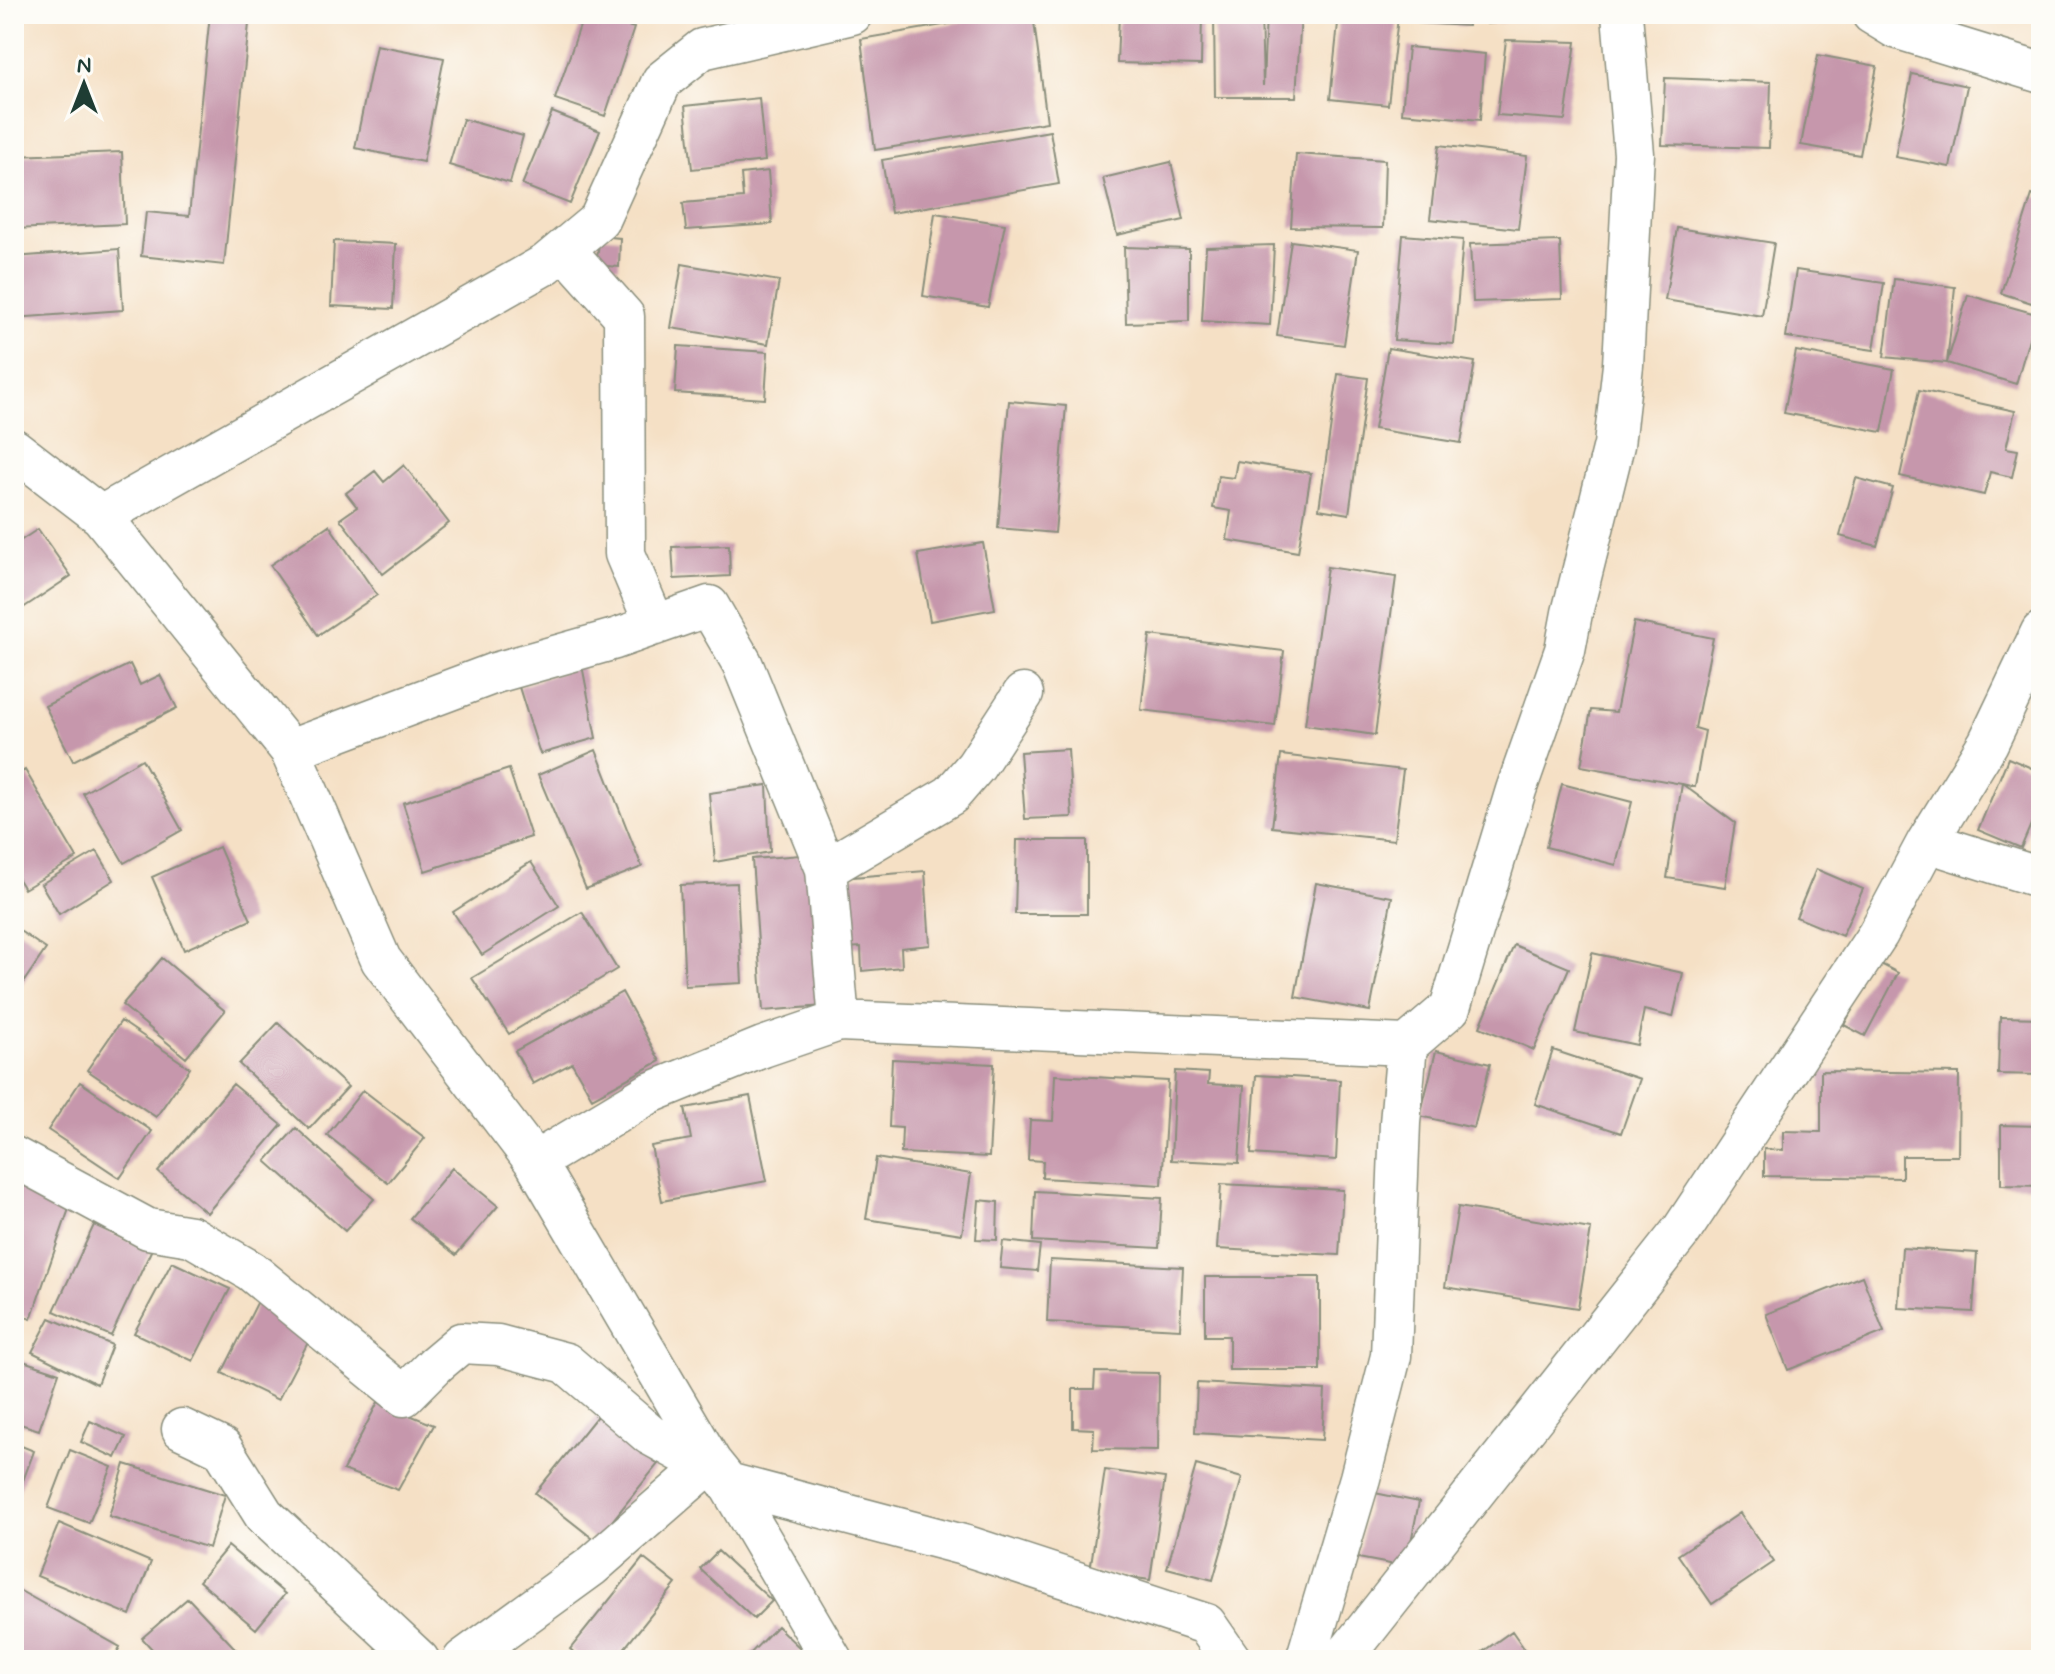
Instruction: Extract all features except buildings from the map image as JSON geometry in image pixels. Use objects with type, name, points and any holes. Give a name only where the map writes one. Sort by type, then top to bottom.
[{"type":"street","points":[[101,516],[546,264],[599,220],[662,81],[702,49],[852,14]]},
{"type":"street","points":[[535,1162],[650,1093],[763,1047],[839,1021],[1407,1045],[1450,1008],[1516,790],[1565,650],[1614,445],[1624,352],[1634,154],[1622,14]]},
{"type":"street","points":[[1872,14],[1895,28],[2041,73]]},
{"type":"street","points":[[564,249],[624,316],[625,554],[655,625]]},
{"type":"street","points":[[14,449],[101,516],[290,750],[381,960],[535,1162],[832,1660]]},
{"type":"street","points":[[290,750],[495,673],[615,639],[709,606],[742,663],[826,869],[839,1021]]},
{"type":"street","points":[[1342,1660],[1682,1230],[1878,934],[1927,842],[1988,743],[2041,632]]},
{"type":"street","points":[[826,869],[951,795],[976,766],[1023,694]]},
{"type":"street","points":[[1927,842],[2041,878]]},
{"type":"street","points":[[1306,1660],[1360,1478],[1391,1356],[1400,1123],[1407,1045]]},
{"type":"street","points":[[14,1157],[148,1229],[191,1236],[251,1271],[404,1396],[461,1343],[498,1345],[566,1363],[650,1435],[720,1472],[967,1546],[1206,1624],[1231,1660]]},
{"type":"street","points":[[182,1429],[222,1448],[264,1515],[419,1660]]},
{"type":"street","points":[[463,1660],[720,1472]]}]
